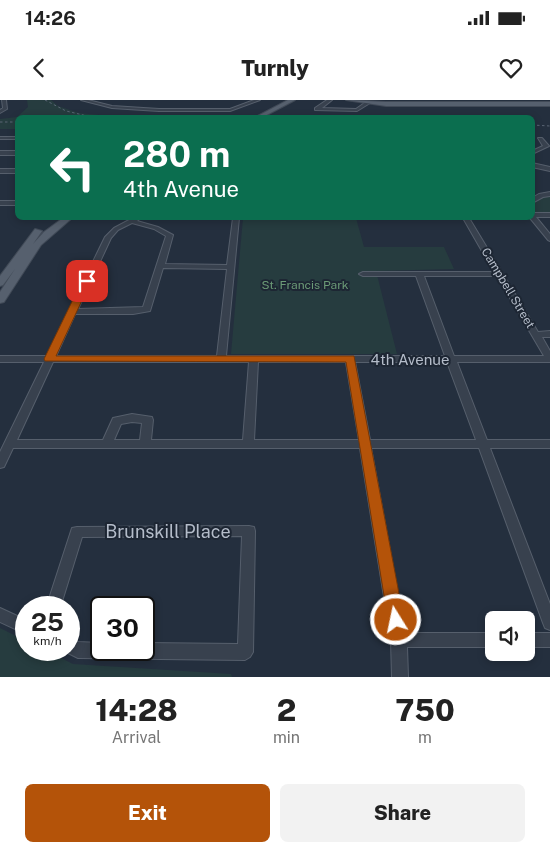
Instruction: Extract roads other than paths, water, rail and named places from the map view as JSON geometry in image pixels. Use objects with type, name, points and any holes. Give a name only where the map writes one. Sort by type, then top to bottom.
[{"type":"main road","points":[[262,115],[292,100]]},
{"type":"main road","points":[[269,115],[298,100]]},
{"type":"main road","points":[[349,100],[368,103],[536,102],[550,104]]},
{"type":"main road","points":[[0,283],[32,237],[45,224],[52,220]]},
{"type":"main road","points":[[0,300],[42,239],[64,220]]},
{"type":"street","points":[[0,112],[5,109],[4,100]]},
{"type":"street","points":[[83,100],[112,108],[159,110],[230,110],[258,100]]},
{"type":"street","points":[[330,100],[317,109],[357,110],[368,103]]},
{"type":"street","points":[[159,110],[162,105]]},
{"type":"street","points":[[0,138],[15,138]]},
{"type":"street","points":[[535,139],[550,139]]},
{"type":"street","points":[[535,152],[546,146],[540,139]]},
{"type":"street","points":[[0,154],[15,154]]},
{"type":"street","points":[[535,166],[550,169]]},
{"type":"street","points":[[0,171],[15,171]]},
{"type":"street","points":[[535,199],[541,195],[550,194]]},
{"type":"street","points":[[0,203],[15,203]]},
{"type":"street","points":[[535,216],[550,216]]},
{"type":"street","points":[[0,464],[108,237],[116,229],[132,220]]},
{"type":"street","points":[[72,312],[133,312],[147,309],[170,235],[136,220]]},
{"type":"street","points":[[221,358],[236,220]]},
{"type":"street","name":"Campbell Street","points":[[467,220],[550,359]]},
{"type":"street","points":[[535,220],[550,239]]},
{"type":"street","points":[[161,266],[231,267]]},
{"type":"street","points":[[363,274],[500,274]]},
{"type":"street","points":[[420,274],[550,623]]},
{"type":"street","points":[[535,334],[550,334]]},
{"type":"street","points":[[248,444],[254,358]]},
{"type":"street","points":[[350,358],[400,640],[400,677]]},
{"type":"street","name":"4th Avenue","points":[[0,359],[550,359]]},
{"type":"street","points":[[107,443],[117,420],[132,418],[148,420],[145,443]]},
{"type":"street","points":[[10,444],[550,444]]},
{"type":"street","name":"Brunskill Place","points":[[57,596],[77,532],[249,531],[245,652],[80,650]]},
{"type":"street","points":[[0,615],[15,622]]},
{"type":"street","points":[[400,640],[485,640]]},
{"type":"street","points":[[535,640],[550,640]]},
{"type":"railway","points":[[45,100],[66,111],[83,115]]},
{"type":"railway","points":[[0,122],[15,122]]},
{"type":"railway","points":[[535,125],[550,126]]},
{"type":"park label","name":"St. Francis Park","points":[[305,285]]}]
